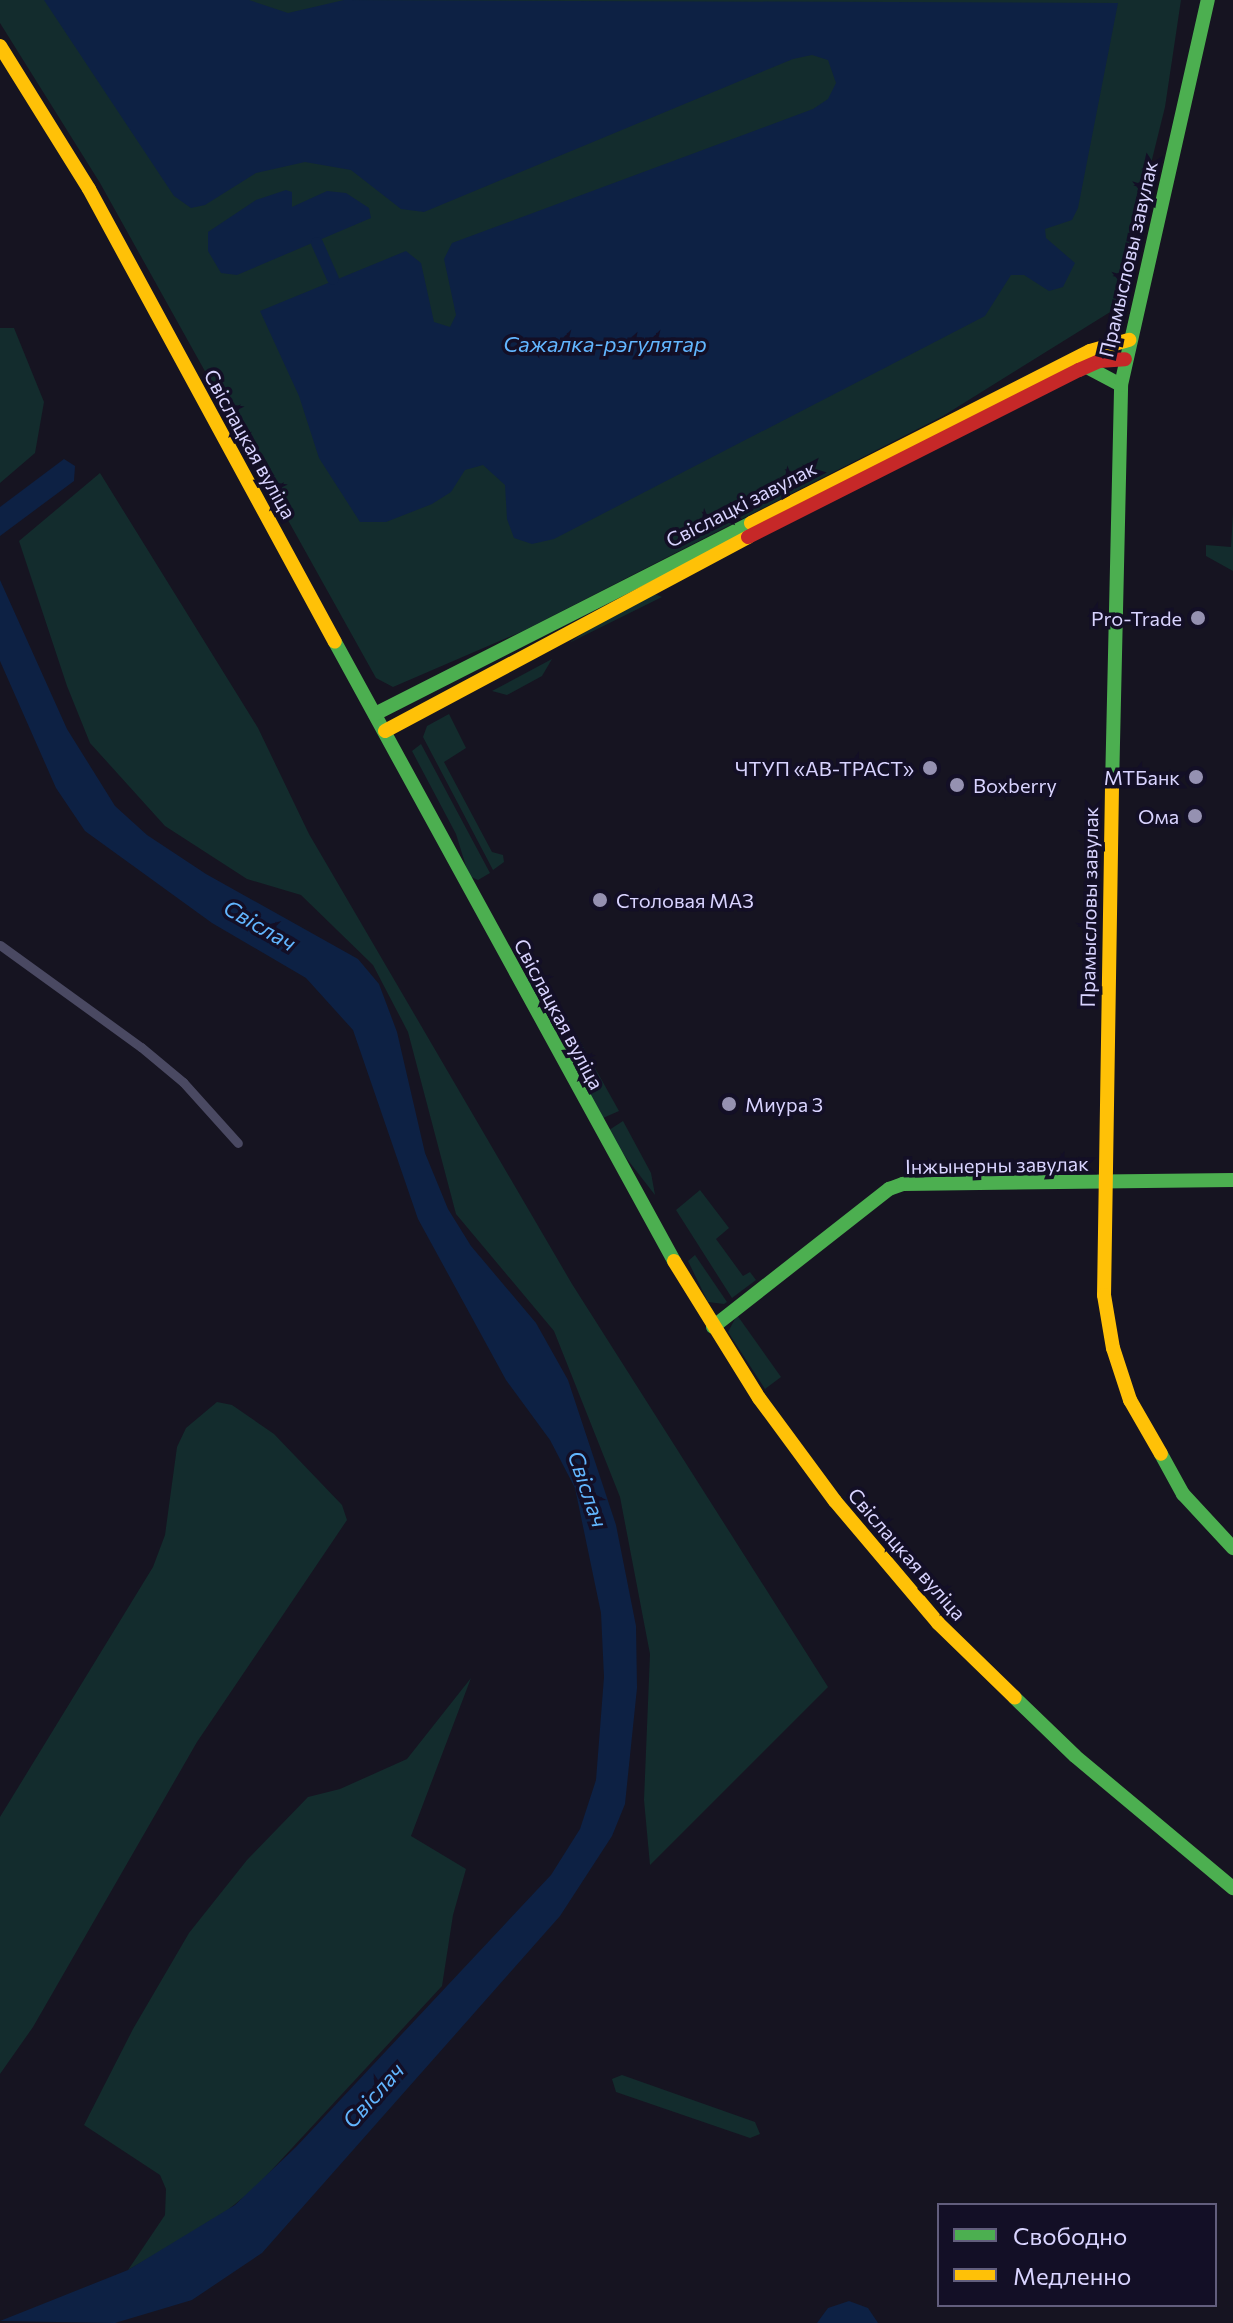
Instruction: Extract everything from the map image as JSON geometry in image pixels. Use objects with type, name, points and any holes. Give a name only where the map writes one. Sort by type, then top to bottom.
[{"type":"street","name":"Прамысловы завулак","points":[[1208,0],[1121,385],[1102,1184],[1104,1295],[1113,1348],[1130,1400],[1176,1483],[1233,1548]]},
{"type":"street","name":"Свіслацкая вуліца","points":[[0,46],[89,189],[644,1213],[713,1327],[835,1501],[938,1623],[1075,1756],[1233,1888]]},
{"type":"street","name":"Свіслацкі завулак","points":[[375,714],[1090,351],[1129,340]]},
{"type":"street","name":"Свіслацкі завулак","points":[[385,731],[676,573],[1087,367],[1125,359]]},
{"type":"street","points":[[1087,367],[1121,385]]},
{"type":"street","points":[[0,945],[172,1073],[238,1143]]},
{"type":"street","name":"Інжынерны завулак","points":[[713,1327],[889,1189],[916,1183],[1102,1184],[1233,1180]]},
{"type":"green space","name":"Сажалка-рэгулятар","points":[[0,0],[1181,0],[1165,107],[1115,309],[943,416],[523,631],[393,687],[376,678],[100,183],[0,23]]},
{"type":"green space","points":[[0,328],[14,328],[44,402],[35,453],[0,483]]},
{"type":"green space","points":[[100,473],[258,728],[309,834],[572,1284],[828,1687],[650,1865],[644,1800],[650,1654],[620,1497],[554,1331],[456,1214],[408,1032],[373,965],[301,895],[247,879],[165,826],[90,743],[67,686],[19,541]]},
{"type":"green space","points":[[1233,513],[1233,571],[1206,556],[1206,545],[1231,547]]},
{"type":"green space","points":[[652,593],[662,597],[569,643],[598,623]]},
{"type":"green space","points":[[552,659],[542,676],[507,695],[492,691]]},
{"type":"green space","points":[[449,714],[466,748],[444,762],[492,852],[503,855],[504,862],[493,870],[423,737],[427,726]]},
{"type":"green space","points":[[421,744],[490,873],[478,880],[469,876],[456,834],[412,751]]},
{"type":"green space","points":[[538,965],[590,1059],[572,1061],[526,979],[529,969]]},
{"type":"green space","points":[[595,1068],[619,1111],[603,1118],[584,1086]]},
{"type":"green space","points":[[623,1121],[651,1173],[655,1195],[606,1132]]},
{"type":"green space","points":[[700,1190],[729,1228],[716,1239],[743,1276],[750,1272],[756,1280],[732,1298],[676,1210]]},
{"type":"green space","points":[[695,1255],[727,1302],[724,1304],[708,1302],[688,1261]]},
{"type":"green space","points":[[737,1315],[781,1377],[765,1389],[728,1332]]},
{"type":"green space","points":[[217,1402],[232,1405],[274,1434],[342,1505],[347,1520],[197,1742],[33,2027],[0,2074],[0,1817],[153,1567],[165,1535],[177,1447],[186,1428]]},
{"type":"green space","points":[[471,1678],[411,1836],[466,1869],[453,1915],[442,1986],[255,2188],[214,2221],[128,2270],[165,2215],[166,2189],[160,2175],[84,2125],[133,2029],[189,1933],[247,1860],[308,1797],[340,1789],[407,1759]]},
{"type":"green space","points":[[622,2075],[755,2122],[760,2134],[750,2138],[616,2092],[612,2079]]},
{"type":"water","name":"Сажалка-рэгулятар","points":[[44,0],[249,0],[288,13],[344,0],[1118,3],[1078,208],[1072,220],[1045,229],[1046,238],[1075,263],[1063,287],[1049,291],[1024,275],[1011,275],[985,316],[554,539],[532,544],[514,538],[507,519],[505,485],[483,465],[465,470],[451,492],[432,504],[386,522],[360,522],[319,458],[299,396],[260,311],[406,251],[421,263],[434,322],[450,327],[456,315],[444,259],[452,243],[813,109],[828,99],[836,83],[828,60],[812,55],[793,59],[424,212],[401,209],[351,170],[305,162],[256,173],[205,205],[191,208],[174,196]]},
{"type":"water","points":[[286,190],[292,192],[292,207],[327,191],[346,193],[369,208],[371,218],[237,275],[221,273],[208,251],[208,232],[256,200]]},
{"type":"water","points":[[64,459],[75,466],[74,481],[0,536],[0,507]]},
{"type":"water","name":"Свіслач","points":[[0,580],[67,729],[115,806],[147,835],[206,874],[358,959],[379,984],[397,1032],[425,1153],[448,1209],[471,1246],[536,1323],[568,1380],[616,1525],[636,1626],[637,1688],[625,1804],[612,1836],[560,1916],[262,2253],[192,2300],[115,2323],[0,2321],[128,2270],[235,2205],[296,2147],[551,1875],[580,1829],[596,1780],[604,1677],[601,1613],[575,1488],[550,1440],[506,1380],[418,1219],[353,1030],[306,978],[212,923],[85,831],[56,788],[0,661]]},
{"type":"water","points":[[849,2301],[868,2308],[878,2323],[817,2323],[828,2308]]},
{"type":"waterway","points":[[317,243],[333,279]]},
{"type":"traffic: fast","points":[[1112,787],[1121,385],[1208,0]]},
{"type":"traffic: fast","points":[[1087,367],[1121,385]]},
{"type":"traffic: fast","points":[[375,714],[751,523]]},
{"type":"traffic: fast","points":[[335,642],[674,1261]]},
{"type":"traffic: fast","points":[[713,1327],[889,1189],[903,1184],[1233,1180]]},
{"type":"traffic: fast","points":[[1161,1454],[1183,1494],[1233,1548]]},
{"type":"traffic: fast","points":[[1015,1698],[1075,1756],[1233,1888]]},
{"type":"traffic: slow","points":[[0,46],[89,189],[335,642]]},
{"type":"traffic: slow","points":[[751,523],[1090,351],[1129,340]]},
{"type":"traffic: slow","points":[[385,731],[748,537]]},
{"type":"traffic: slow","points":[[1112,787],[1104,1295],[1113,1348],[1130,1400],[1161,1454]]},
{"type":"traffic: slow","points":[[674,1261],[759,1398],[835,1501],[938,1623],[1015,1698]]},
{"type":"traffic: jam","points":[[748,537],[1079,370],[1099,361],[1125,359]]},
{"type":"place","name":"Pro-Trade","points":[[1198,618]]},
{"type":"place","name":"ЧТУП «АВ-ТРАСТ»","points":[[930,768]]},
{"type":"place","name":"МТБанк","points":[[1196,777]]},
{"type":"place","name":"Boxberry","points":[[957,785]]},
{"type":"place","name":"Ома","points":[[1195,816]]},
{"type":"place","name":"Столовая МАЗ","points":[[600,900]]},
{"type":"place","name":"Миура 3","points":[[729,1104]]}]
